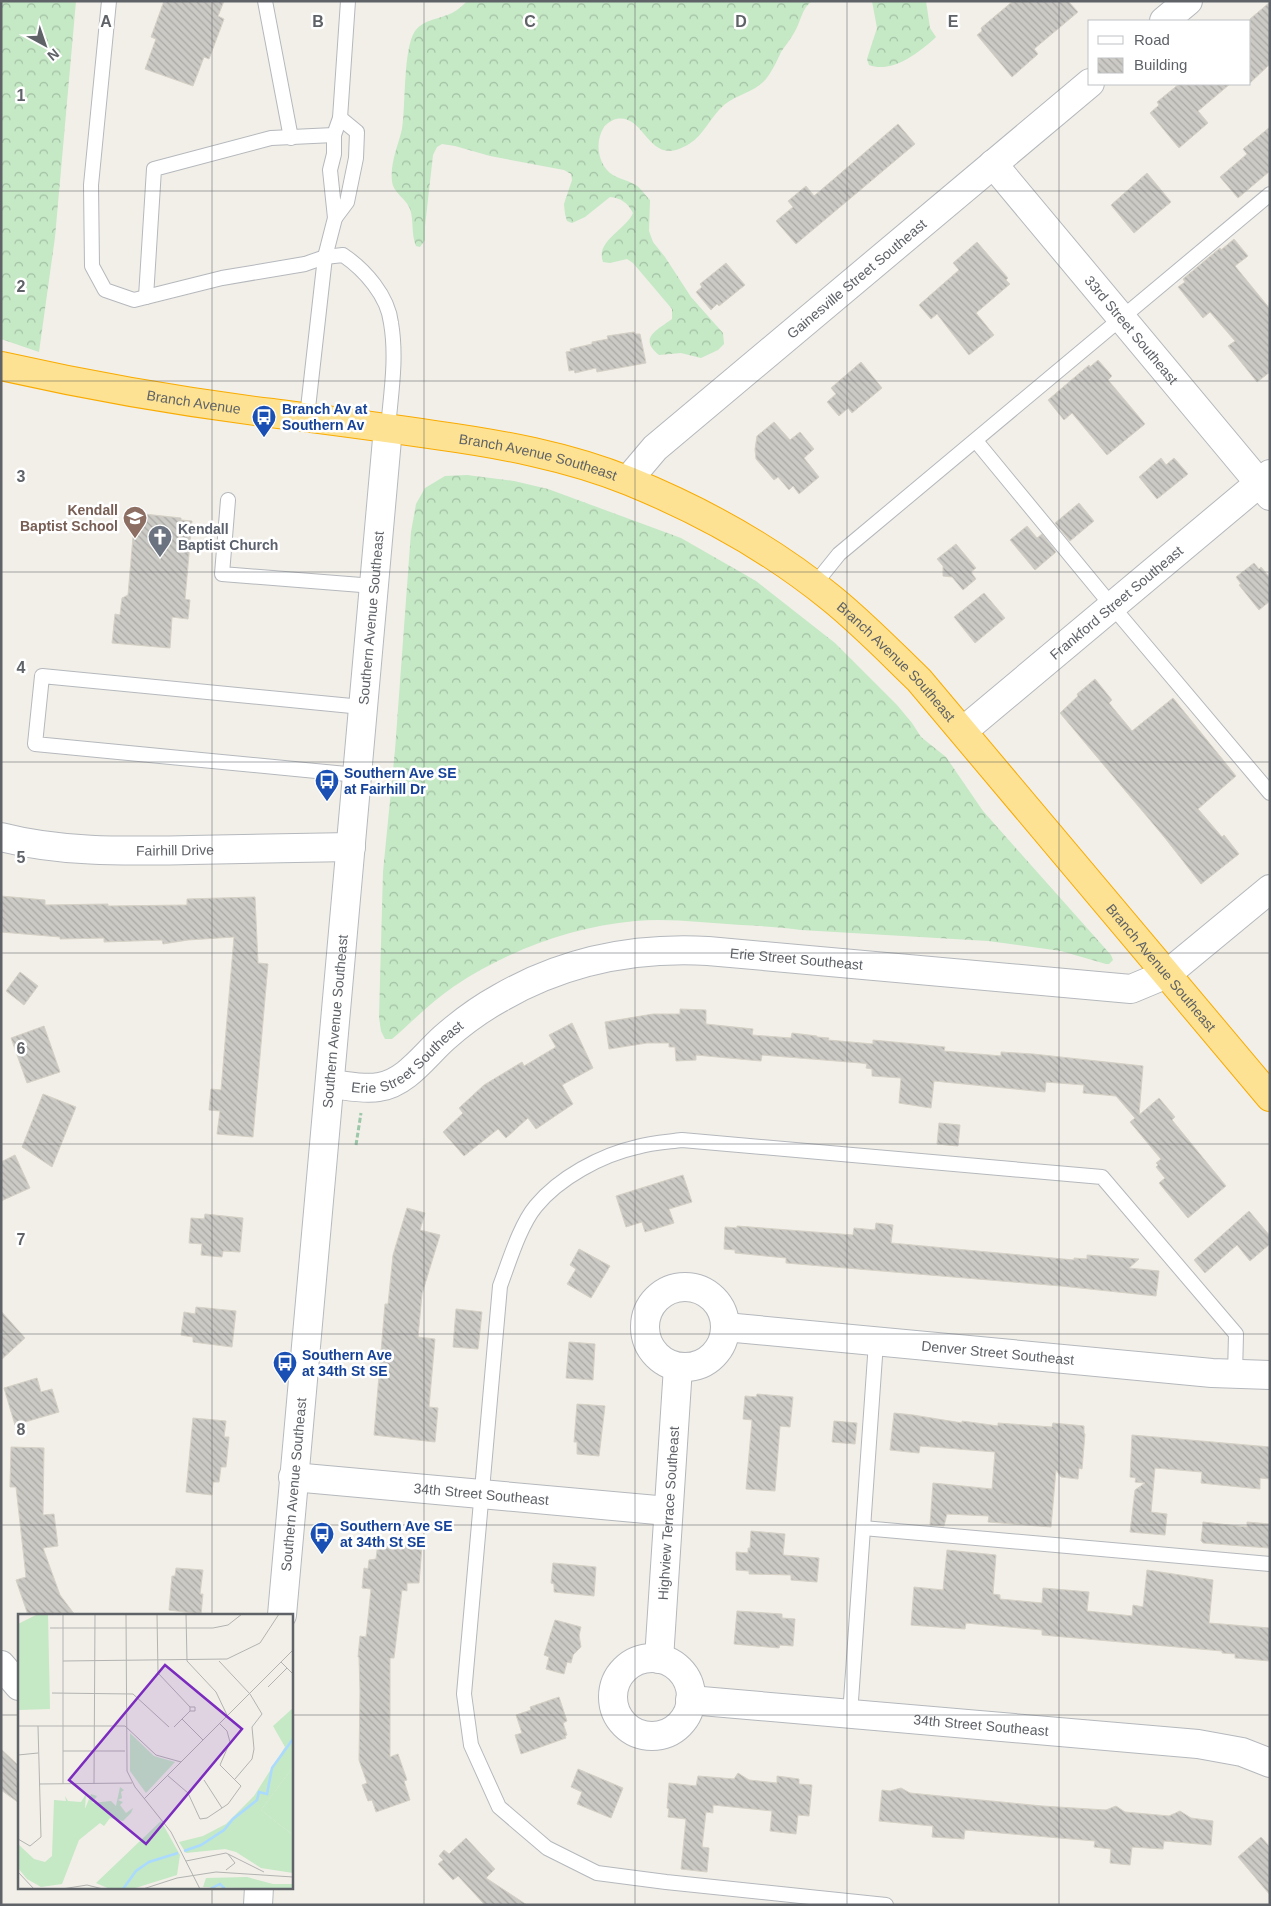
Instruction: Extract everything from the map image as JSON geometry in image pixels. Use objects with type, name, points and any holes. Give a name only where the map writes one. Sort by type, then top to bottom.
[{"type":"highway","name":"Branch Avenue","points":[[1,366],[83,383],[196,402],[388,428]]},
{"type":"highway","name":"Branch Avenue Southeast","points":[[388,428],[497,444],[570,461],[628,480],[699,513],[774,556],[814,585],[862,624],[919,680],[1270,1097]]},
{"type":"street","points":[[1165,20],[1188,1]]},
{"type":"street","name":"Gainesville Street Southeast","points":[[628,480],[655,448],[1088,85]]},
{"type":"street","name":"33rd Street Southeast","points":[[993,164],[1122,319],[1266,484]]},
{"type":"street","name":"Southern Avenue Southeast","points":[[282,1614],[388,428]]},
{"type":"street","name":"Frankford Street Southeast","points":[[963,731],[1112,606],[1266,484]]},
{"type":"street","name":"Fairhill Drive","points":[[1,837],[56,848],[73,849],[154,851],[351,847]]},
{"type":"street","name":"Erie Street Southeast","points":[[330,1084],[379,1087],[398,1081],[466,1020],[500,998],[524,985],[562,970],[598,959],[634,953],[671,950],[708,951],[1131,988],[1167,974],[1270,889]]},
{"type":"street","points":[[678,1287],[692,1287],[705,1292],[716,1301],[723,1313],[725,1327],[723,1341],[716,1353],[705,1362],[692,1366],[678,1367],[665,1362],[654,1353],[647,1341],[645,1327],[647,1313],[654,1301],[665,1292],[678,1287]]},
{"type":"street","name":"Denver Street Southeast","points":[[725,1327],[1235,1375],[1270,1375]]},
{"type":"street","name":"Highview Terrace Southeast","points":[[659,1659],[678,1367]]},
{"type":"street","name":"34th Street Southeast","points":[[293,1477],[668,1511]]},
{"type":"street","points":[[646,1659],[659,1659],[672,1664],[683,1674],[689,1686],[690,1700],[688,1711],[676,1728],[656,1736],[645,1736],[632,1731],[622,1722],[615,1711],[612,1697],[615,1684],[622,1672],[633,1664],[646,1659]]},
{"type":"street","points":[[1,1666],[18,1685]]},
{"type":"street","name":"34th Street Southeast","points":[[690,1700],[1198,1744],[1242,1752],[1270,1763]]},
{"type":"street","points":[[258,1905],[259,1888]]},
{"type":"lane","points":[[109,1],[91,186],[92,266],[105,290],[134,300],[222,278],[305,264],[325,257],[343,255],[355,263],[367,276],[384,300],[392,322],[393,367],[388,428]]},
{"type":"lane","points":[[265,1],[291,138]]},
{"type":"lane","points":[[307,417],[325,257],[335,218],[330,170],[334,154],[334,135],[340,118],[348,1]]},
{"type":"lane","points":[[335,218],[347,202],[356,158],[357,132],[340,118]]},
{"type":"lane","points":[[146,297],[154,169],[271,138],[334,135]]},
{"type":"lane","points":[[814,585],[839,554],[1270,194]]},
{"type":"lane","points":[[976,441],[1112,606],[1270,792]]},
{"type":"lane","points":[[228,500],[222,574],[374,586]]},
{"type":"lane","points":[[357,776],[34,744],[42,676],[362,707]]},
{"type":"lane","points":[[886,1905],[666,1882],[597,1872],[547,1848],[499,1807],[470,1745],[464,1694],[500,1286],[516,1242],[535,1206],[563,1181],[599,1158],[636,1147],[682,1140],[1102,1177],[1236,1334],[1235,1375]]},
{"type":"lane","points":[[850,1715],[876,1342]]},
{"type":"lane","points":[[863,1528],[1270,1564]]},
{"type":"path","points":[[356,1145],[361,1111]]},
{"type":"green space","points":[[1,1],[76,1],[55,237],[39,352],[1,339]]},
{"type":"green space","points":[[467,1],[812,1],[803,12],[794,33],[766,79],[757,87],[724,105],[699,136],[689,144],[675,150],[664,150],[656,146],[635,124],[626,119],[616,119],[608,123],[604,127],[599,140],[598,146],[601,160],[608,171],[636,185],[650,200],[649,231],[653,242],[691,297],[723,333],[724,344],[718,350],[701,358],[681,353],[659,355],[653,349],[650,344],[652,334],[672,319],[672,309],[633,263],[627,259],[610,263],[603,262],[603,248],[633,213],[624,202],[610,197],[585,217],[572,223],[567,221],[564,204],[572,180],[571,174],[564,170],[490,156],[442,144],[437,147],[433,155],[425,240],[420,247],[416,246],[410,209],[395,189],[392,181],[393,161],[402,129],[408,50],[411,39],[419,27],[452,13]]},
{"type":"green space","points":[[872,1],[926,1],[930,28],[936,37],[914,55],[896,64],[887,67],[869,65],[867,59],[877,28]]},
{"type":"green space","points":[[467,475],[514,481],[548,489],[681,538],[756,581],[835,643],[897,705],[921,737],[946,757],[983,811],[1111,955],[1113,960],[1106,964],[1061,951],[988,941],[688,921],[635,921],[611,924],[563,935],[495,962],[453,987],[392,1039],[385,1039],[381,1031],[379,1017],[383,872],[395,750],[411,532],[416,504],[425,488],[445,476]]},
{"type":"building","points":[[164,1],[224,1],[218,16],[224,19],[209,59],[204,57],[193,86],[145,69],[156,39],[151,37]]},
{"type":"building","points":[[1013,1],[1068,1],[1078,12],[1034,49],[1038,54],[1012,77],[977,35],[982,31],[981,28]]},
{"type":"building","points":[[1270,2],[1270,64],[1251,82],[1251,20]]},
{"type":"building","points":[[1178,85],[1229,85],[1198,111],[1208,123],[1179,148],[1150,113],[1159,105],[1157,102]]},
{"type":"building","points":[[898,124],[915,144],[796,244],[776,221],[793,207],[788,201],[806,186],[814,196]]},
{"type":"building","points":[[1270,127],[1270,171],[1238,198],[1220,177],[1247,154],[1243,149]]},
{"type":"building","points":[[1147,173],[1171,202],[1134,233],[1111,205]]},
{"type":"building","points":[[1234,239],[1248,256],[1235,266],[1270,309],[1270,372],[1257,382],[1228,346],[1235,341],[1210,312],[1203,318],[1178,287],[1185,282],[1183,279],[1220,248],[1221,250]]},
{"type":"building","points":[[977,242],[1008,278],[1006,280],[1010,284],[976,313],[994,335],[969,355],[937,314],[931,319],[919,305],[959,270],[953,263]]},
{"type":"building","points":[[726,263],[745,285],[719,306],[717,304],[711,310],[696,292],[702,287],[700,284]]},
{"type":"building","points":[[634,332],[635,334],[640,334],[646,363],[597,372],[596,368],[575,373],[574,370],[569,371],[566,352],[571,351],[570,349],[608,339],[607,336]]},
{"type":"building","points":[[1098,360],[1112,376],[1108,380],[1145,424],[1107,455],[1072,413],[1064,420],[1048,400],[1089,365],[1090,367]]},
{"type":"building","points":[[861,362],[882,388],[852,413],[848,408],[839,416],[827,402],[836,394],[831,388]]},
{"type":"building","points":[[774,422],[790,440],[800,432],[814,449],[804,458],[819,477],[799,494],[793,486],[789,490],[778,477],[774,480],[756,459],[757,436]]},
{"type":"building","points":[[1161,458],[1166,465],[1174,458],[1188,474],[1157,499],[1139,477]]},
{"type":"building","points":[[1079,503],[1094,521],[1070,541],[1055,523]]},
{"type":"building","name":"Kendall Baptist Church","points":[[135,513],[192,521],[185,599],[190,600],[188,619],[172,617],[170,648],[112,643],[115,614],[120,615],[122,598],[128,595]]},
{"type":"building","points":[[1027,526],[1037,538],[1042,534],[1056,552],[1035,570],[1010,540]]},
{"type":"building","points":[[956,544],[976,568],[971,572],[976,579],[963,590],[952,577],[943,576],[943,566],[937,559]]},
{"type":"building","points":[[1254,563],[1259,569],[1261,567],[1270,578],[1270,601],[1259,610],[1239,585],[1241,584],[1236,577]]},
{"type":"building","points":[[984,593],[1005,618],[975,643],[954,617]]},
{"type":"building","points":[[1095,679],[1112,700],[1109,703],[1132,731],[1173,698],[1236,776],[1198,809],[1222,837],[1224,835],[1239,854],[1201,884],[1060,713],[1078,696],[1077,694]]},
{"type":"building","points":[[1,896],[45,900],[45,905],[108,904],[108,906],[187,905],[187,899],[255,897],[258,963],[268,964],[253,1137],[217,1134],[220,1111],[209,1110],[211,1089],[221,1090],[234,937],[188,940],[163,944],[162,940],[104,942],[104,938],[60,939],[60,937],[1,932]]},
{"type":"building","points":[[20,972],[38,986],[24,1005],[6,991]]},
{"type":"building","points":[[680,1009],[706,1010],[706,1024],[753,1029],[752,1035],[791,1038],[792,1033],[829,1038],[828,1040],[873,1044],[873,1040],[945,1047],[944,1051],[1001,1056],[1001,1052],[1033,1054],[1143,1066],[1139,1115],[1159,1098],[1175,1117],[1172,1120],[1226,1186],[1188,1218],[1159,1183],[1165,1178],[1156,1167],[1158,1165],[1156,1163],[1161,1159],[1130,1122],[1135,1118],[1116,1096],[1083,1093],[1084,1085],[1046,1082],[1045,1092],[934,1081],[931,1108],[899,1103],[901,1078],[872,1076],[872,1069],[866,1068],[867,1064],[762,1055],[761,1061],[696,1055],[696,1060],[676,1061],[675,1047],[669,1047],[669,1043],[647,1043],[609,1049],[605,1022],[653,1014],[680,1014]]},
{"type":"building","points":[[572,1023],[593,1068],[562,1085],[573,1104],[536,1129],[528,1118],[506,1138],[498,1129],[464,1156],[443,1132],[463,1113],[459,1108],[484,1085],[522,1062],[524,1066],[556,1047],[549,1035]]},
{"type":"building","points":[[44,1026],[60,1072],[27,1083],[11,1038]]},
{"type":"building","points":[[43,1094],[76,1107],[52,1167],[22,1147]]},
{"type":"building","points":[[939,1123],[960,1125],[958,1146],[937,1144]]},
{"type":"building","points":[[15,1155],[30,1188],[1,1201],[1,1162]]},
{"type":"building","points":[[683,1175],[692,1202],[669,1209],[674,1223],[645,1232],[642,1222],[626,1227],[616,1196]]},
{"type":"building","points":[[407,1208],[425,1213],[420,1230],[440,1235],[422,1294],[418,1337],[435,1339],[429,1407],[438,1408],[435,1442],[374,1435],[385,1304],[388,1304],[393,1255]]},
{"type":"building","points":[[1249,1211],[1270,1236],[1270,1244],[1250,1261],[1237,1245],[1205,1273],[1194,1260]]},
{"type":"building","points":[[205,1214],[243,1218],[240,1252],[223,1251],[222,1257],[201,1255],[202,1244],[189,1243],[191,1218],[204,1219]]},
{"type":"building","points":[[876,1223],[893,1225],[891,1243],[1074,1260],[1074,1258],[1087,1259],[1087,1255],[1139,1259],[1129,1268],[1159,1271],[1156,1296],[1061,1286],[786,1263],[786,1258],[735,1253],[735,1250],[724,1249],[725,1227],[737,1228],[737,1226],[853,1235],[854,1228],[875,1230]]},
{"type":"building","points":[[579,1249],[610,1266],[591,1298],[567,1284],[576,1269],[570,1265]]},
{"type":"building","points":[[196,1307],[236,1311],[232,1347],[193,1342],[193,1337],[181,1335],[184,1312],[195,1314]]},
{"type":"building","points":[[456,1309],[482,1312],[478,1349],[453,1347]]},
{"type":"building","points":[[1,1311],[25,1338],[1,1360]]},
{"type":"building","points":[[569,1342],[595,1344],[593,1380],[566,1378]]},
{"type":"building","points":[[37,1378],[41,1392],[52,1389],[59,1412],[15,1425],[4,1388]]},
{"type":"building","points":[[757,1394],[793,1397],[790,1427],[780,1426],[775,1491],[746,1489],[752,1420],[743,1419],[745,1396],[756,1397]]},
{"type":"building","points":[[577,1404],[605,1406],[599,1456],[577,1454],[577,1442],[574,1442]]},
{"type":"building","points":[[894,1413],[998,1426],[998,1423],[1052,1427],[1053,1423],[1084,1426],[1082,1469],[1079,1468],[1078,1479],[1061,1477],[1056,1470],[1051,1527],[988,1522],[989,1516],[947,1514],[944,1526],[930,1525],[933,1483],[992,1489],[995,1452],[920,1446],[919,1453],[890,1450]]},
{"type":"building","points":[[193,1418],[226,1421],[224,1437],[229,1437],[226,1467],[221,1467],[219,1482],[213,1482],[212,1495],[186,1492]]},
{"type":"building","points":[[834,1421],[857,1423],[855,1444],[832,1442]]},
{"type":"building","points":[[1132,1435],[1270,1447],[1270,1479],[1260,1478],[1260,1489],[1201,1483],[1202,1472],[1155,1468],[1151,1512],[1167,1514],[1165,1535],[1130,1532],[1135,1490],[1145,1483],[1135,1482],[1136,1478],[1130,1477]]},
{"type":"building","points":[[11,1447],[44,1448],[43,1515],[54,1514],[58,1546],[43,1548],[60,1595],[74,1614],[28,1614],[16,1580],[26,1577],[16,1487],[10,1487]]},
{"type":"building","points":[[1203,1522],[1247,1527],[1247,1522],[1270,1524],[1269,1548],[1203,1543],[1201,1541]]},
{"type":"building","points":[[751,1531],[785,1534],[783,1555],[819,1558],[817,1582],[791,1580],[791,1575],[749,1574],[749,1571],[736,1570],[736,1552],[748,1553]]},
{"type":"building","points":[[378,1542],[422,1546],[419,1583],[407,1583],[407,1591],[402,1590],[394,1658],[390,1658],[390,1757],[398,1754],[407,1780],[404,1781],[410,1800],[376,1812],[372,1800],[368,1801],[362,1785],[367,1783],[359,1760],[360,1691],[358,1657],[360,1636],[366,1637],[371,1589],[362,1588],[364,1568],[368,1569],[369,1560],[376,1559]]},
{"type":"building","points":[[947,1550],[996,1555],[993,1594],[1000,1595],[1000,1599],[1042,1603],[1043,1588],[1089,1592],[1087,1611],[1132,1616],[1133,1605],[1143,1607],[1147,1570],[1213,1580],[1209,1623],[1270,1628],[1270,1661],[1235,1658],[1235,1654],[1222,1653],[1222,1651],[1042,1635],[1042,1630],[966,1623],[965,1629],[911,1625],[914,1587],[943,1590]]},
{"type":"building","points":[[553,1563],[596,1567],[594,1596],[554,1592],[554,1584],[551,1583]]},
{"type":"building","points":[[176,1568],[203,1570],[200,1594],[203,1594],[201,1614],[169,1610],[172,1576],[175,1576]]},
{"type":"building","points":[[737,1611],[782,1614],[782,1618],[795,1619],[793,1646],[780,1645],[779,1648],[734,1644]]},
{"type":"building","points":[[555,1620],[581,1627],[579,1635],[581,1647],[573,1655],[571,1663],[567,1662],[564,1674],[546,1669],[549,1657],[544,1655]]},
{"type":"building","points":[[559,1697],[567,1721],[563,1723],[567,1735],[565,1736],[566,1738],[521,1754],[515,1735],[522,1733],[516,1715],[531,1710],[530,1707]]},
{"type":"building","points":[[1,1749],[18,1765],[18,1802],[1,1790]]},
{"type":"building","points":[[578,1769],[623,1788],[611,1818],[577,1804],[582,1792],[571,1787]]},
{"type":"building","points":[[738,1773],[749,1780],[777,1783],[777,1776],[799,1779],[799,1784],[812,1785],[809,1816],[798,1815],[796,1834],[770,1831],[772,1811],[713,1805],[713,1813],[706,1812],[702,1847],[709,1848],[707,1872],[681,1869],[686,1819],[668,1817],[669,1783],[696,1786],[698,1776],[734,1779]]},
{"type":"building","points":[[901,1788],[910,1793],[1042,1806],[1106,1810],[1116,1806],[1125,1812],[1169,1816],[1180,1811],[1191,1818],[1213,1821],[1211,1845],[1164,1841],[1163,1849],[1132,1847],[1130,1865],[1110,1863],[1111,1849],[1094,1847],[1095,1841],[965,1830],[964,1839],[932,1837],[933,1826],[879,1821],[882,1790],[890,1791]]},
{"type":"building","points":[[1261,1837],[1270,1847],[1270,1895],[1238,1857]]},
{"type":"building","points":[[466,1838],[495,1869],[486,1878],[527,1905],[485,1905],[458,1876],[453,1880],[438,1864],[443,1860],[439,1856],[444,1850],[449,1854]]},
{"type":"place","name":"Branch Av at Southern Av","points":[[264,438]]},
{"type":"place","name":"Kendall Baptist School","points":[[135,539]]},
{"type":"place","name":"Kendall Baptist Church","points":[[160,558]]},
{"type":"place","name":"Southern Ave SE at Fairhill Dr","points":[[327,802]]},
{"type":"place","name":"Southern Ave at 34th St SE","points":[[285,1384]]},
{"type":"place","name":"Southern Ave SE at 34th St SE","points":[[322,1555]]}]
